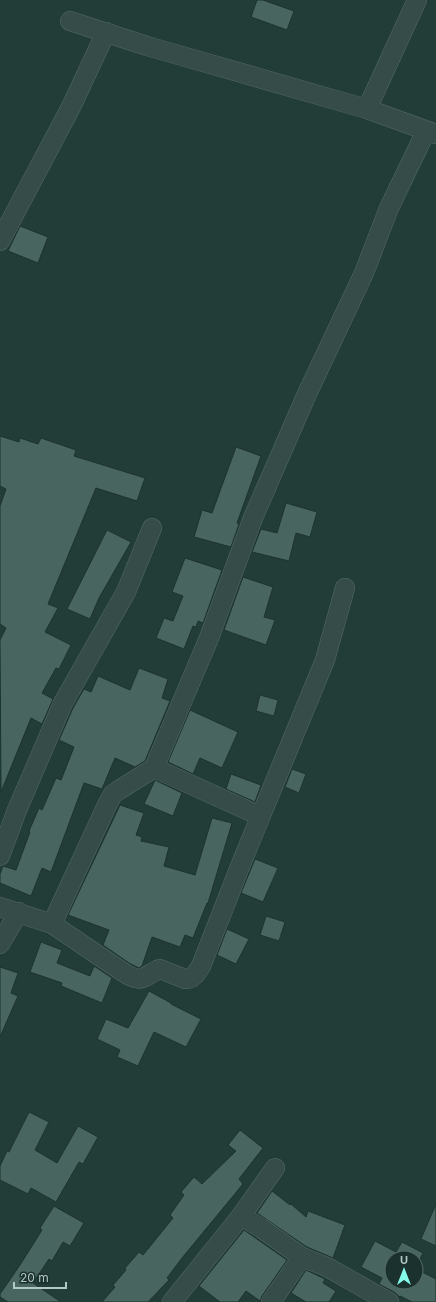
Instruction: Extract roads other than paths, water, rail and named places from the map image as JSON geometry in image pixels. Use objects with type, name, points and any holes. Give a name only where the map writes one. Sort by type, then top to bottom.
[{"type":"street","points":[[367,109],[417,0]]},
{"type":"street","points":[[52,924],[108,803],[114,794],[154,768],[209,638],[256,511],[306,396],[364,273],[389,208],[431,132],[367,109],[147,46],[70,21]]},
{"type":"street","points":[[0,241],[71,107],[106,32]]},
{"type":"street","points":[[0,856],[17,810],[63,703],[126,592],[152,528]]},
{"type":"street","points":[[0,907],[52,924],[123,972],[135,978],[140,979],[160,969],[188,980],[193,977],[201,966],[260,816],[326,660],[345,588]]},
{"type":"street","points":[[154,768],[260,816]]},
{"type":"street","points":[[0,944],[19,912]]},
{"type":"street","points":[[172,1302],[241,1216],[275,1168]]},
{"type":"street","points":[[241,1216],[302,1257],[327,1267],[390,1302]]},
{"type":"street","points":[[271,1302],[302,1257]]}]
